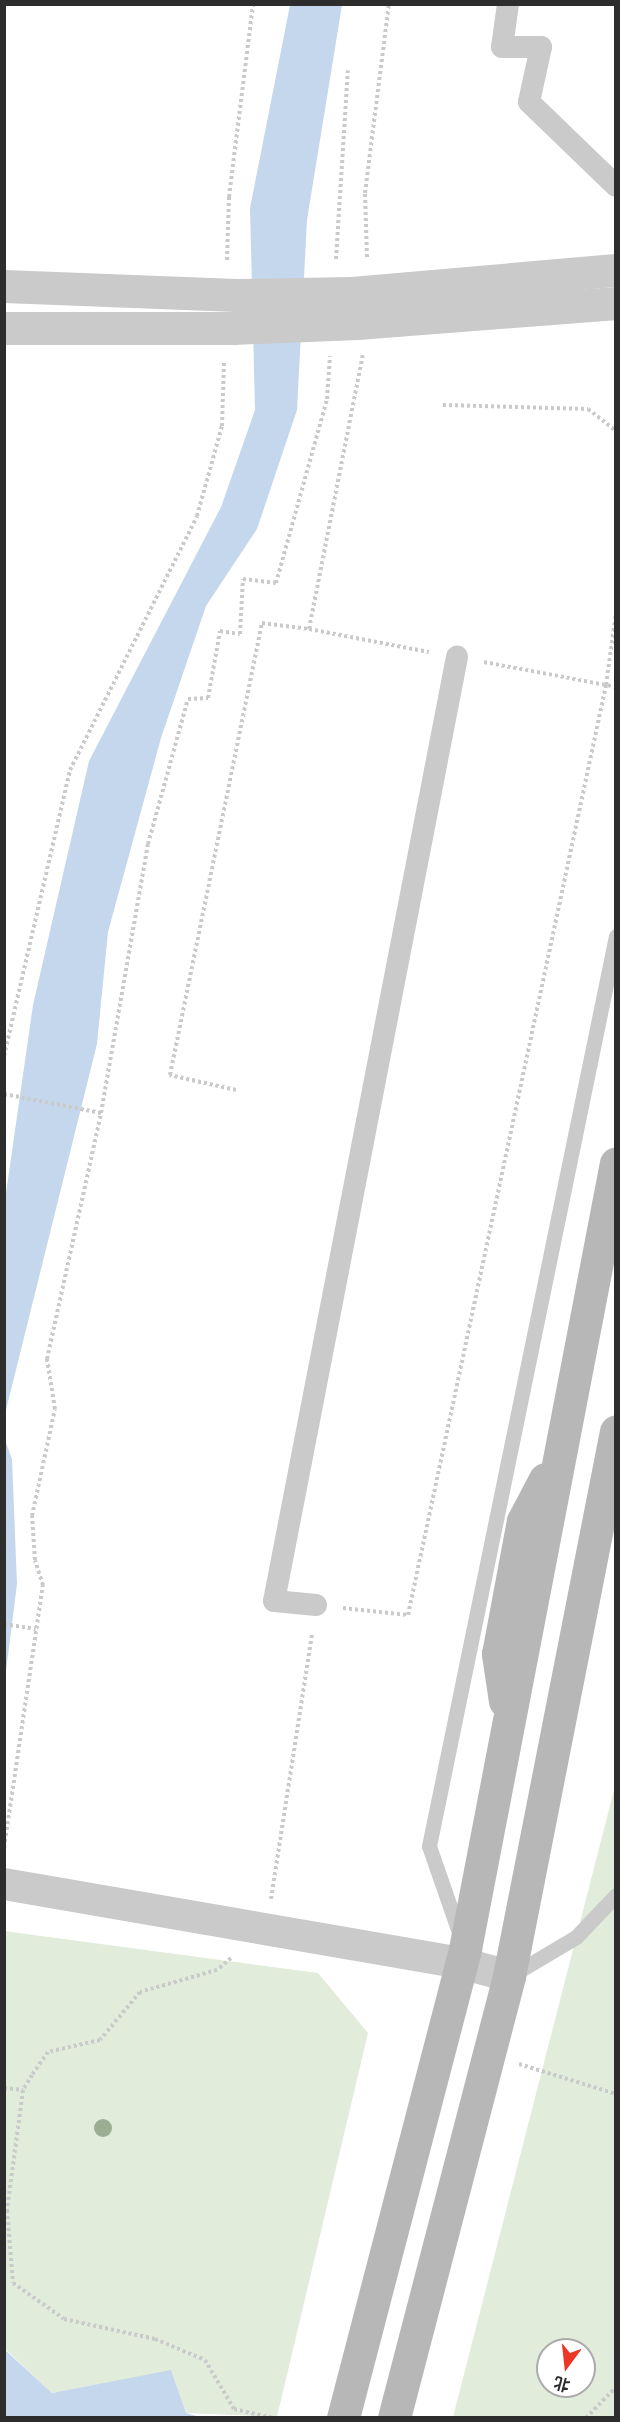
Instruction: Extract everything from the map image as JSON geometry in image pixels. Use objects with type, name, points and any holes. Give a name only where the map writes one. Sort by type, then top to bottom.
[{"type":"main road","points":[[342,2418],[463,1956],[615,1163]]},
{"type":"main road","points":[[394,2418],[509,1976],[615,1431]]},
{"type":"main road","points":[[589,1570],[615,1506]]},
{"type":"street","points":[[508,4],[502,47],[541,47],[529,102],[615,186]]},
{"type":"street","points":[[4,328],[229,343],[356,300],[615,270]]},
{"type":"street","points":[[4,286],[231,280],[356,300],[615,303]]},
{"type":"street","points":[[316,1605],[274,1601],[457,657]]},
{"type":"street","points":[[5,1884],[266,1929],[463,1956],[509,1976]]},
{"type":"lane","points":[[463,1956],[429,1846],[615,936]]},
{"type":"lane","points":[[509,1976],[576,1937],[615,1895]]},
{"type":"path","points":[[231,280],[229,197],[253,4]]},
{"type":"path","points":[[237,1090],[170,1075],[262,622],[309,629],[356,300],[365,193],[388,4]]},
{"type":"path","points":[[348,70],[356,300]]},
{"type":"path","points":[[4,1056],[70,770],[196,516],[222,426],[229,343]]},
{"type":"path","points":[[4,1848],[43,1585],[35,1560],[33,1516],[55,1409],[47,1359],[101,1113],[148,844],[188,699],[208,698],[220,631],[240,634],[243,579],[276,584],[327,399],[330,352]]},
{"type":"path","points":[[443,405],[588,409],[615,431]]},
{"type":"path","points":[[266,1929],[316,1605],[408,1615],[606,685],[615,614]]},
{"type":"path","points":[[4,1094],[101,1113]]},
{"type":"path","points":[[4,1624],[36,1629]]},
{"type":"path","points":[[236,1954],[217,1970],[140,1992],[100,2040],[48,2052],[23,2090],[7,2210],[13,2283],[64,2319],[155,2339],[205,2360],[234,2409],[273,2418]]},
{"type":"path","points":[[488,2054],[615,2094]]},
{"type":"path","points":[[4,2088],[23,2090]]},
{"type":"path","points":[[586,2418],[615,2387]]},
{"type":"green space","points":[[615,1786],[615,2417],[453,2417]]},
{"type":"green space","points":[[4,1931],[318,1973],[368,2033],[277,2417],[186,2413],[171,2371],[52,2393],[5,2349]]},
{"type":"water","points":[[290,5],[342,5],[307,220],[297,410],[257,529],[206,606],[161,738],[108,932],[97,1044],[5,1414],[5,1200],[33,1005],[89,761],[221,507],[255,410],[250,208]]},
{"type":"water","points":[[5,1440],[12,1459],[17,1584],[5,1679]]},
{"type":"water","points":[[4,2349],[52,2393],[171,2370],[186,2413],[200,2417],[5,2417]]}]
